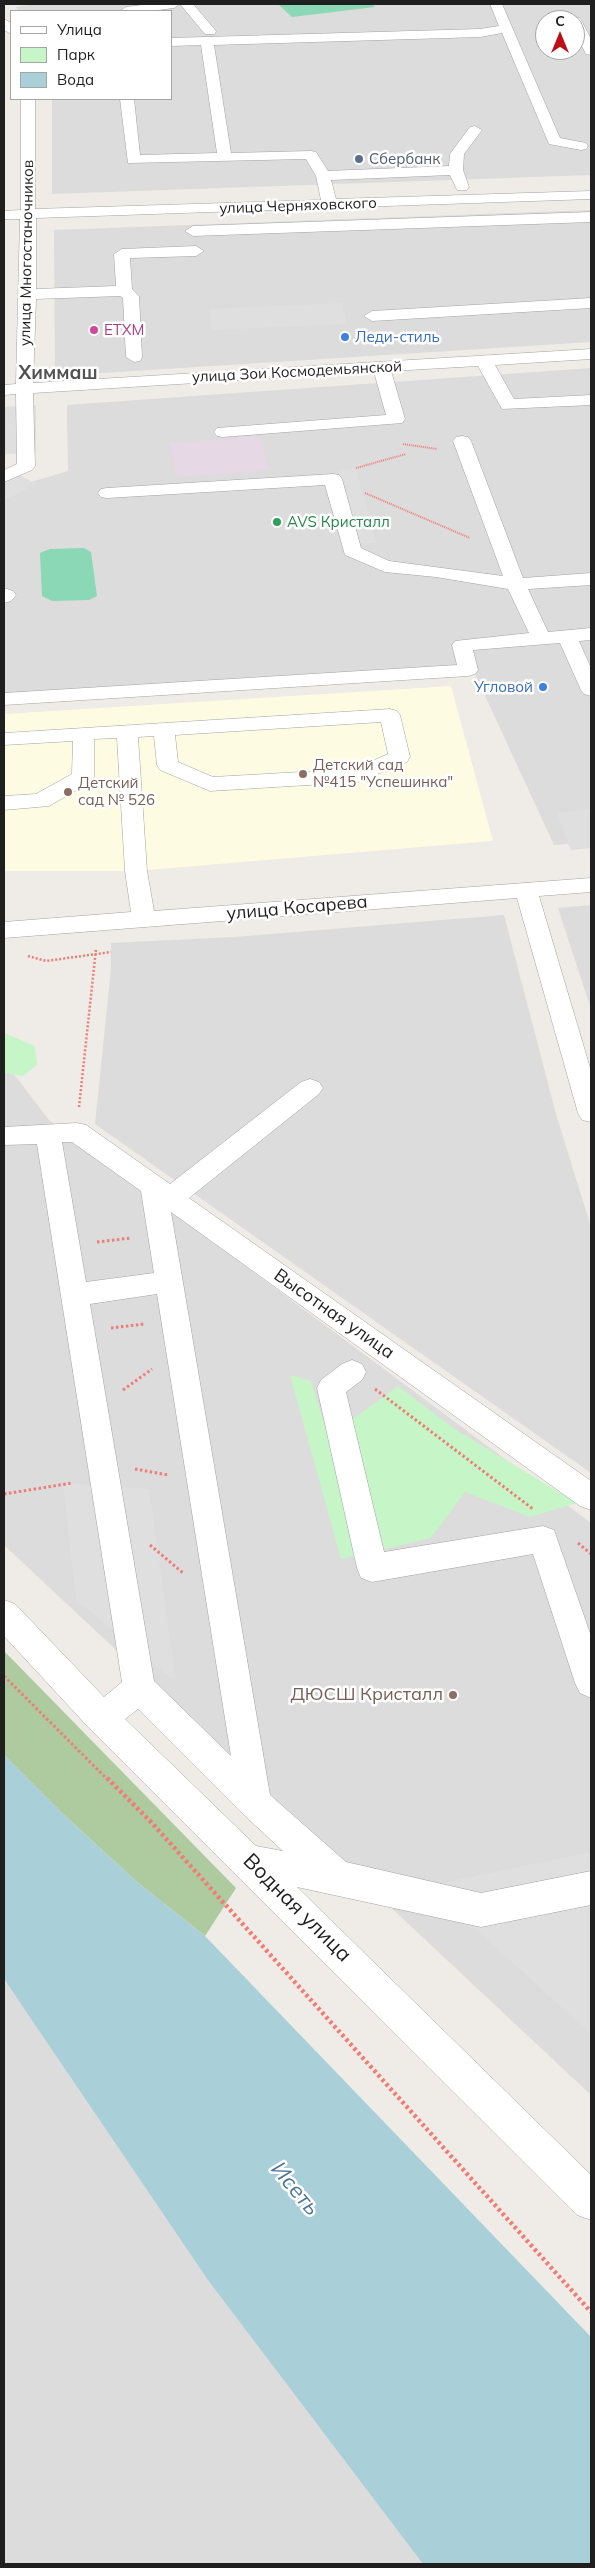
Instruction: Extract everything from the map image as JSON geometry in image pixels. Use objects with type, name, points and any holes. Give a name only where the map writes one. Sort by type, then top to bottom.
[{"type":"street","points":[[133,10],[174,4]]},
{"type":"street","points":[[186,4],[209,36],[225,158]]},
{"type":"street","points":[[496,4],[554,140],[586,145],[588,159]]},
{"type":"street","points":[[172,42],[209,36],[480,33],[507,28]]},
{"type":"street","points":[[585,40],[591,51]]},
{"type":"street","name":"улица Многостаночников","points":[[4,477],[26,466],[24,389],[28,294],[28,100]]},
{"type":"street","points":[[127,100],[133,160],[311,155],[323,176],[330,204]]},
{"type":"street","points":[[468,200],[456,170],[456,154],[475,130]]},
{"type":"street","points":[[323,176],[456,170]]},
{"type":"street","name":"улица Черняховского","points":[[4,215],[591,195]]},
{"type":"street","points":[[193,231],[591,217]]},
{"type":"street","points":[[124,291],[122,254],[196,251]]},
{"type":"street","points":[[28,294],[124,291],[131,296],[134,357]]},
{"type":"street","points":[[372,316],[591,303]]},
{"type":"street","name":"улица Зои Космодемьянской","points":[[4,390],[591,354]]},
{"type":"street","points":[[484,361],[508,405],[591,400]]},
{"type":"street","points":[[223,432],[396,419],[381,367]]},
{"type":"street","points":[[462,442],[516,584],[541,638]]},
{"type":"street","points":[[107,493],[333,479],[352,551],[385,566]]},
{"type":"street","points":[[362,568],[385,566],[436,571],[516,584],[591,579]]},
{"type":"street","points":[[4,699],[468,670],[462,645],[591,634]]},
{"type":"street","points":[[568,636],[591,690]]},
{"type":"street","points":[[4,739],[390,714],[399,757],[358,776],[210,784],[168,765],[164,729]]},
{"type":"street","points":[[127,731],[136,871],[144,920]]},
{"type":"street","points":[[4,803],[41,801],[83,777],[84,734]]},
{"type":"street","name":"улица Косарева","points":[[4,930],[591,885]]},
{"type":"street","points":[[526,890],[585,1067],[591,1113]]},
{"type":"street","points":[[256,1803],[161,1235],[162,1192],[310,1088]]},
{"type":"street","points":[[4,1136],[77,1132]]},
{"type":"street","name":"Высотная улица","points":[[77,1132],[591,1496]]},
{"type":"street","points":[[48,1133],[138,1688],[256,1803],[337,1877]]},
{"type":"street","points":[[74,1295],[169,1282]]},
{"type":"street","points":[[352,1372],[332,1388],[372,1568],[543,1539],[591,1683]]},
{"type":"street","name":"Водная улица","points":[[4,1614],[102,1718],[250,1862],[591,2201]]},
{"type":"street","points":[[102,1718],[138,1688]]},
{"type":"street","points":[[250,1862],[337,1877],[481,1910],[591,1888]]},
{"type":"path","points":[[333,479],[360,466],[406,454]]},
{"type":"path","points":[[333,479],[504,553]]},
{"type":"path","points":[[77,1132],[98,923]]},
{"type":"path","points":[[66,1245],[161,1235]]},
{"type":"path","points":[[80,1332],[178,1335]]},
{"type":"path","points":[[94,1411],[178,1335]]},
{"type":"path","points":[[352,1372],[537,1513]]},
{"type":"path","points":[[4,1494],[103,1470],[202,1480]]},
{"type":"path","points":[[110,1512],[223,1605]]},
{"type":"path","points":[[576,1542],[591,1554]]},
{"type":"path","points":[[4,1676],[152,1823],[591,2312]]},
{"type":"shaded area","points":[[36,4],[591,4],[591,175],[52,194],[52,100],[172,100],[172,10],[19,10],[15,7]]},
{"type":"shaded area","points":[[591,210],[591,342],[55,376],[54,230]]},
{"type":"shaded area","points":[[342,303],[347,324],[212,330],[209,309]]},
{"type":"shaded area","points":[[591,368],[591,843],[554,845],[475,674],[4,705],[4,490],[68,471],[67,405]]},
{"type":"shaded area","points":[[36,405],[36,453],[4,454],[4,407]]},
{"type":"shaded area","points":[[260,437],[269,470],[177,477],[170,443]]},
{"type":"shaded area","points":[[356,468],[376,543],[358,544],[338,470]]},
{"type":"shaded area","points":[[11,471],[37,484],[4,500],[4,475]]},
{"type":"shaded area","name":"Детский сад №415 \"Успешинка\"","points":[[451,686],[493,841],[136,871],[4,871],[4,714]]},
{"type":"shaded area","points":[[591,809],[591,848],[571,850],[557,813]]},
{"type":"shaded area","points":[[591,905],[591,1009],[558,908]]},
{"type":"shaded area","points":[[504,915],[556,1114],[591,1227],[591,1473],[95,1124],[111,969],[111,943],[234,937]]},
{"type":"shaded area","points":[[4,1061],[49,1120],[591,1523],[591,2095],[4,1545]]},
{"type":"shaded area","points":[[63,1483],[149,1489],[176,1682],[76,1600]]},
{"type":"shaded area","points":[[591,1852],[591,2034],[428,1886]]},
{"type":"shaded area","points":[[4,1980],[419,2558],[423,2564],[4,2564]]},
{"type":"green space","points":[[278,4],[371,4],[375,7],[292,17]]},
{"type":"green space","points":[[84,548],[91,552],[97,596],[89,600],[52,601],[42,596],[40,553],[50,549]]},
{"type":"green space","points":[[4,1033],[35,1046],[37,1065],[23,1076],[4,1073]]},
{"type":"green space","points":[[290,1375],[311,1381],[323,1420],[350,1421],[398,1386],[456,1430],[577,1503],[530,1517],[465,1492],[431,1538],[341,1559]]},
{"type":"green space","points":[[4,1651],[236,1888],[205,1936],[137,1882],[64,1815],[4,1755]]},
{"type":"water","name":"Исеть","points":[[4,1755],[64,1815],[137,1882],[205,1936],[591,2337],[591,2564],[423,2564],[208,2280],[4,1979]]},
{"type":"place","name":"Сбербанк","points":[[359,159]]},
{"type":"place","name":"ЕТХМ","points":[[94,330]]},
{"type":"place","name":"Леди-стиль","points":[[345,337]]},
{"type":"place","name":"AVS Кристалл","points":[[277,522]]},
{"type":"place","name":"Угловой","points":[[543,687]]},
{"type":"place","name":"Детский сад №415 \"Успешинка\"","points":[[303,774]]},
{"type":"place","name":"Детcкий сад № 526","points":[[68,792]]},
{"type":"place","name":"ДЮСШ Кристалл","points":[[453,1695]]},
{"type":"district","name":"Химмаш","points":[[58,373]]}]
